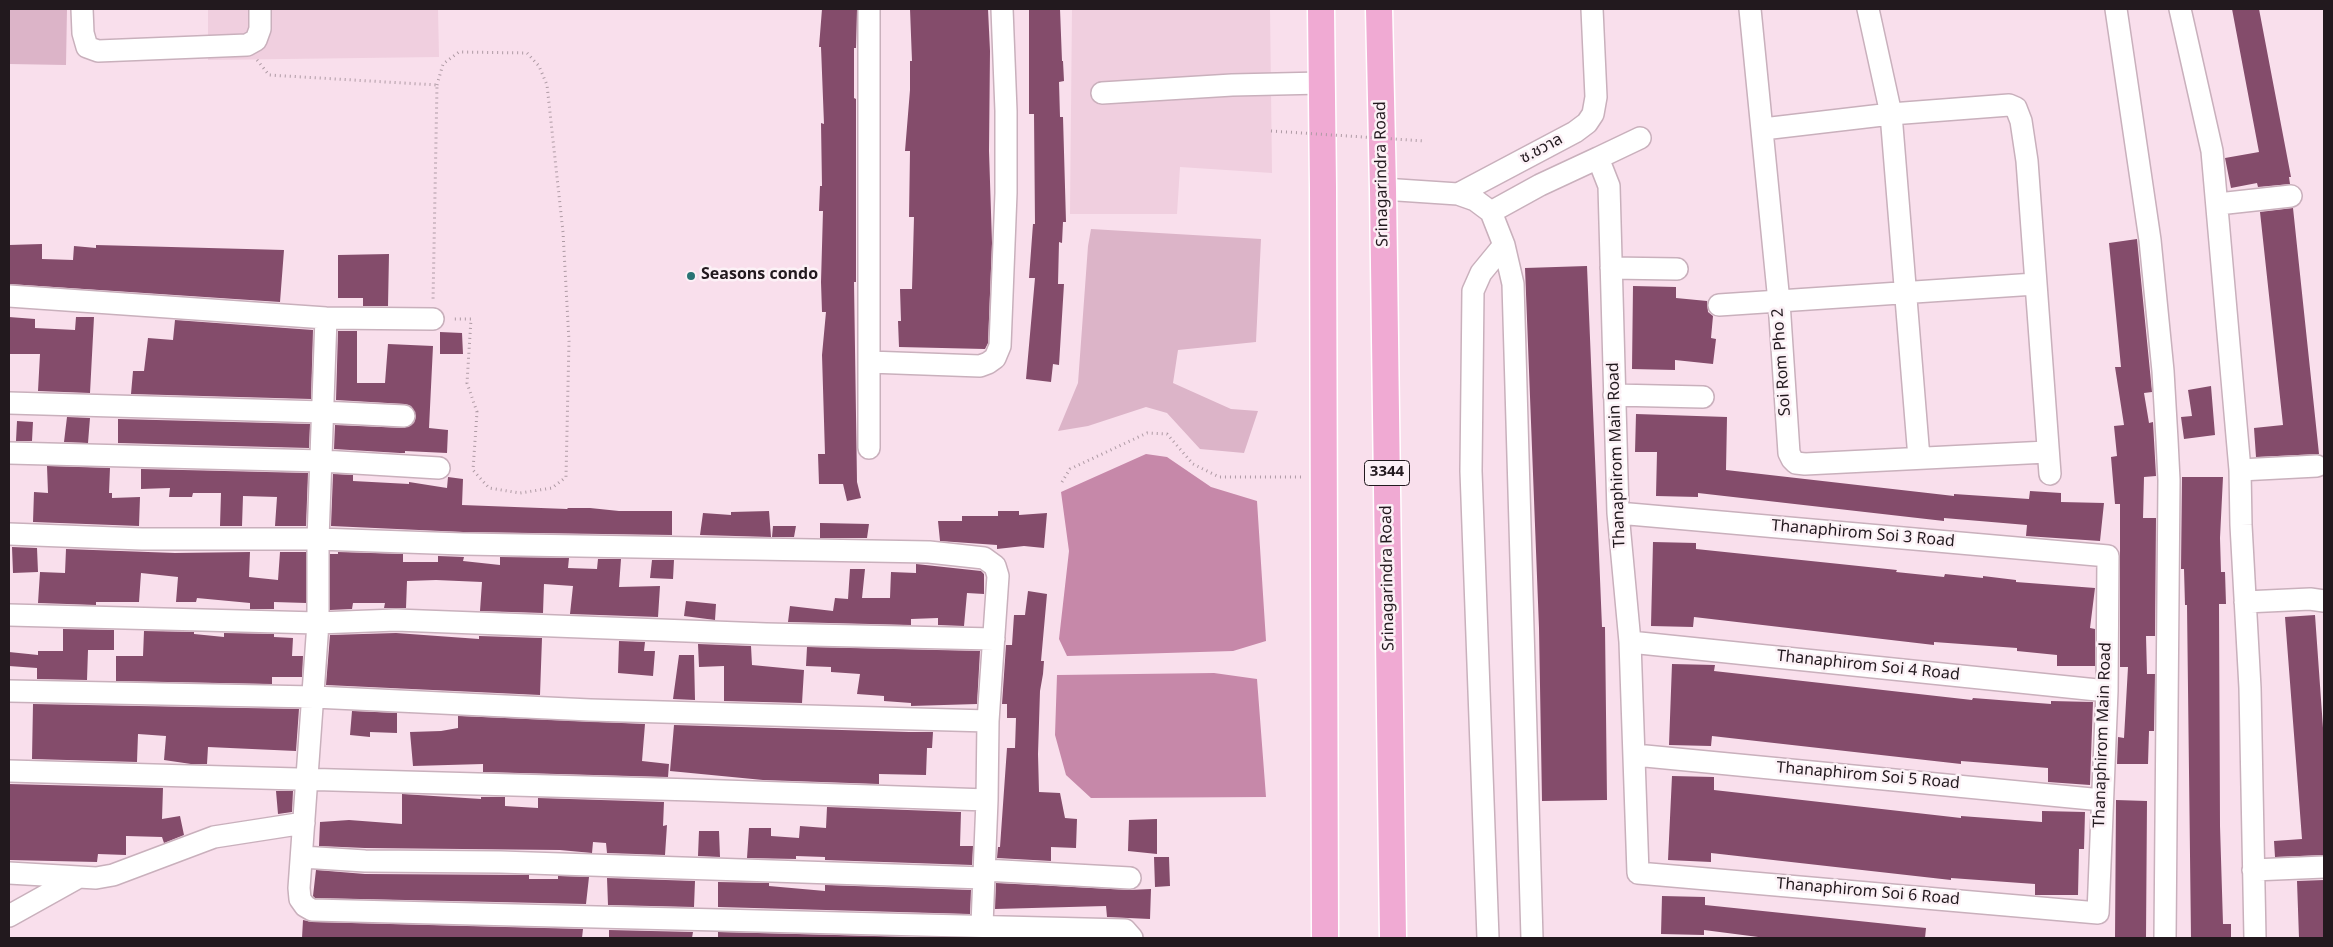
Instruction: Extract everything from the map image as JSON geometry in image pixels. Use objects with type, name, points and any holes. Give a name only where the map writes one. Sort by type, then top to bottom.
[{"type":"main road","points":[[1321,9],[1325,938]]},
{"type":"main road","name":"Srinagarindra Road","points":[[1379,9],[1384,189],[1393,938]]},
{"type":"street","points":[[82,9],[83,33],[87,47],[98,51],[247,45],[256,40],[260,29],[260,9]]},
{"type":"street","points":[[869,9],[869,448]]},
{"type":"street","points":[[869,362],[980,366],[995,358],[1000,346],[1006,193],[1006,111],[1002,9]]},
{"type":"street","name":"ซ.ชวาล","points":[[1458,194],[1575,132],[1587,123],[1593,114],[1596,96],[1592,9]]},
{"type":"street","name":"Soi Rom Pho 2","points":[[1750,9],[1763,128],[1789,453],[1792,460],[1796,463],[1805,464],[2047,452]]},
{"type":"street","points":[[1868,9],[1891,114],[1920,458]]},
{"type":"street","points":[[2116,9],[2150,240],[2167,440],[2169,480],[2165,938]]},
{"type":"street","points":[[2180,9],[2208,130],[2218,204],[2240,470],[2250,688],[2255,938]]},
{"type":"street","points":[[1102,93],[1232,85],[1322,83]]},
{"type":"street","points":[[1763,128],[1891,114],[2009,105],[2016,108],[2021,121],[2027,161],[2050,474]]},
{"type":"street","points":[[1491,212],[1513,199],[1640,138]]},
{"type":"street","name":"Thanaphirom Main Road","points":[[1598,158],[1609,186],[1618,513],[1630,642],[1638,873]]},
{"type":"street","points":[[1384,189],[1458,194],[1475,200],[1491,212],[1504,245],[1513,284],[1532,938]]},
{"type":"street","points":[[2218,204],[2291,196]]},
{"type":"street","points":[[1488,938],[1471,471],[1473,291],[1481,273],[1504,245]]},
{"type":"street","points":[[1611,268],[1677,269]]},
{"type":"street","points":[[1719,305],[2035,284]]},
{"type":"street","points":[[9,296],[326,318],[432,319]]},
{"type":"street","points":[[326,318],[318,538],[318,623],[300,900],[305,906],[312,910],[1125,930],[1132,938]]},
{"type":"street","points":[[1614,395],[1703,397]]},
{"type":"street","points":[[9,404],[323,412],[404,416]]},
{"type":"street","points":[[9,453],[322,461],[439,468]]},
{"type":"street","points":[[2240,470],[2317,466]]},
{"type":"street","name":"Thanaphirom Soi 3 Road","points":[[1618,513],[2108,556]]},
{"type":"street","points":[[9,534],[142,539],[318,538],[463,544],[928,552],[984,558],[995,566],[998,576],[988,721],[982,925]]},
{"type":"street","name":"Thanaphirom Main Road","points":[[2098,913],[2107,691],[2108,556]]},
{"type":"street","points":[[2245,602],[2324,601]]},
{"type":"street","points":[[9,615],[318,623],[396,620],[756,634],[994,639]]},
{"type":"street","name":"Thanaphirom Soi 4 Road","points":[[1630,642],[2107,691]]},
{"type":"street","points":[[9,691],[314,697],[590,710],[988,721]]},
{"type":"street","name":"Thanaphirom Soi 5 Road","points":[[1635,755],[2102,800]]},
{"type":"street","points":[[9,772],[308,779],[987,800]]},
{"type":"street","points":[[9,873],[80,877],[113,875],[214,837],[304,823]]},
{"type":"street","points":[[302,857],[1130,878]]},
{"type":"street","points":[[2253,870],[2324,867]]},
{"type":"street","name":"Thanaphirom Soi 6 Road","points":[[1638,873],[2098,913]]},
{"type":"street","points":[[9,916],[80,877]]},
{"type":"path","points":[[247,45],[269,75],[437,85]]},
{"type":"path","points":[[458,52],[527,52],[539,66],[547,85],[563,232],[569,340],[566,477],[552,488],[520,493],[489,488],[473,470],[477,412],[466,383],[471,319],[432,319],[437,85],[443,64],[458,52]]},
{"type":"path","points":[[1271,131],[1425,141]]},
{"type":"path","points":[[1062,482],[1070,469],[1147,434],[1167,434],[1193,464],[1219,477],[1323,477]]},
{"type":"shaded area","points":[[9,9],[67,9],[66,65],[9,64]]},
{"type":"shaded area","points":[[208,9],[438,9],[439,57],[208,60]]},
{"type":"shaded area","points":[[1072,9],[1270,9],[1272,173],[1180,167],[1177,214],[1070,214]]},
{"type":"shaded area","points":[[1091,229],[1261,239],[1256,342],[1178,350],[1173,383],[1231,409],[1258,411],[1244,453],[1200,449],[1167,413],[1146,407],[1088,426],[1058,431],[1078,383],[1088,246]]},
{"type":"shaded area","points":[[1146,454],[1167,457],[1211,487],[1257,501],[1266,641],[1233,651],[1067,656],[1059,639],[1069,551],[1061,492]]},
{"type":"shaded area","points":[[1214,673],[1257,679],[1266,797],[1091,798],[1066,775],[1055,735],[1057,675]]},
{"type":"building","points":[[822,9],[857,9],[856,48],[854,48],[854,98],[856,99],[856,282],[854,282],[857,482],[861,498],[847,501],[843,484],[819,484],[818,454],[825,454],[822,355],[826,312],[822,312],[821,282],[823,211],[819,211],[820,186],[822,186],[821,123],[824,124],[821,47],[819,47]]},
{"type":"building","points":[[910,9],[988,9],[992,243],[988,343],[985,349],[899,347],[898,321],[901,321],[900,289],[912,289],[914,217],[909,217],[910,151],[905,151],[910,90],[910,61],[912,61]]},
{"type":"building","points":[[1029,9],[1060,9],[1064,81],[1059,82],[1060,117],[1063,117],[1066,222],[1063,222],[1062,243],[1059,242],[1058,284],[1064,284],[1059,365],[1053,364],[1051,382],[1026,379],[1035,278],[1029,278],[1033,224],[1035,224],[1034,114],[1029,114]]},
{"type":"building","points":[[2232,9],[2259,9],[2291,177],[2289,177],[2290,184],[2258,187],[2257,183],[2231,188],[2225,158],[2259,152]]},
{"type":"building","points":[[2293,208],[2319,454],[2256,457],[2254,428],[2283,425],[2260,212]]},
{"type":"building","points":[[2137,239],[2152,392],[2144,393],[2149,423],[2153,422],[2156,476],[2144,477],[2143,518],[2156,518],[2155,636],[2146,636],[2147,674],[2155,674],[2154,731],[2149,731],[2148,764],[2117,764],[2118,737],[2124,738],[2128,667],[2120,667],[2120,504],[2115,504],[2111,457],[2117,456],[2114,426],[2124,425],[2115,367],[2121,367],[2109,243]]},
{"type":"building","points":[[42,244],[42,259],[73,260],[74,246],[96,248],[96,245],[284,250],[280,302],[9,284],[9,245]]},
{"type":"building","points":[[389,254],[388,306],[363,306],[363,298],[338,298],[338,255]]},
{"type":"building","points":[[1587,266],[1602,627],[1605,627],[1607,800],[1542,801],[1539,628],[1525,268]]},
{"type":"building","points":[[1633,286],[1676,287],[1676,298],[1707,301],[1708,312],[1713,316],[1711,338],[1716,339],[1713,364],[1675,360],[1675,370],[1632,369]]},
{"type":"building","points":[[9,317],[35,319],[35,328],[75,330],[76,317],[94,317],[90,393],[38,391],[40,354],[9,354]]},
{"type":"building","points":[[175,320],[313,330],[311,399],[131,394],[133,371],[144,371],[148,338],[173,340]]},
{"type":"building","points":[[338,331],[357,331],[357,383],[385,383],[388,344],[433,346],[429,428],[448,430],[447,453],[405,451],[405,453],[400,453],[334,449],[335,425],[404,428],[414,423],[416,416],[411,406],[405,404],[336,400]]},
{"type":"building","points":[[440,332],[462,333],[463,354],[440,354]]},
{"type":"building","points":[[2211,386],[2215,435],[2184,439],[2181,417],[2192,416],[2188,390]]},
{"type":"building","points":[[1636,414],[1727,417],[1726,470],[1954,496],[1954,494],[2029,499],[2030,491],[2061,493],[2061,502],[2104,503],[2100,541],[2026,536],[2027,525],[1944,518],[1944,521],[1698,493],[1698,497],[1656,496],[1657,452],[1635,452]]},
{"type":"building","points":[[67,417],[90,418],[88,443],[64,442]]},
{"type":"building","points":[[118,419],[310,424],[309,448],[118,443]]},
{"type":"building","points":[[17,421],[33,422],[32,441],[16,441]]},
{"type":"building","points":[[47,466],[110,468],[109,493],[112,493],[112,498],[140,497],[139,526],[33,522],[34,492],[48,493]]},
{"type":"building","points":[[141,469],[308,473],[306,526],[275,526],[277,497],[243,496],[242,526],[220,526],[221,493],[193,493],[192,497],[169,497],[170,488],[141,489]]},
{"type":"building","points":[[333,474],[353,475],[353,481],[409,484],[409,482],[447,488],[448,477],[463,479],[462,505],[567,509],[590,508],[619,511],[672,511],[672,535],[463,532],[331,526]]},
{"type":"building","points":[[2182,477],[2223,477],[2220,538],[2221,572],[2225,572],[2226,604],[2219,604],[2220,826],[2223,924],[2231,924],[2231,938],[2191,938],[2187,605],[2185,605],[2184,569],[2181,569]]},
{"type":"building","points":[[769,511],[771,537],[700,535],[703,513],[731,515],[731,512]]},
{"type":"building","points":[[998,511],[1019,511],[1019,515],[1047,513],[1044,548],[1024,546],[997,549],[997,545],[940,541],[938,521],[962,521],[962,516],[998,516]]},
{"type":"building","points":[[820,523],[869,524],[867,538],[820,538]]},
{"type":"building","points":[[773,526],[796,526],[794,537],[772,537]]},
{"type":"building","points":[[1653,542],[1696,543],[1696,549],[1897,570],[1896,572],[1944,577],[1945,574],[1983,578],[1983,576],[2016,580],[2016,582],[2095,588],[2090,628],[2095,629],[2095,666],[2057,666],[2057,655],[2017,651],[2017,648],[1934,642],[1934,645],[1694,617],[1693,627],[1651,626]]},
{"type":"building","points":[[12,547],[37,548],[38,572],[13,573]]},
{"type":"building","points":[[66,549],[175,553],[250,552],[249,577],[278,580],[280,552],[306,552],[306,603],[274,602],[274,609],[250,609],[250,603],[197,598],[196,602],[176,602],[178,577],[141,573],[139,602],[96,602],[96,605],[38,603],[40,572],[65,573]]},
{"type":"building","points":[[338,552],[403,554],[403,562],[438,562],[438,556],[464,557],[463,561],[500,565],[500,557],[569,558],[568,568],[597,569],[598,559],[621,559],[619,587],[660,586],[658,617],[570,614],[573,586],[544,584],[543,613],[480,611],[482,582],[436,580],[407,581],[406,608],[384,608],[385,603],[353,603],[352,609],[330,610],[330,554],[338,554]]},
{"type":"building","points":[[652,560],[674,560],[673,579],[650,578]]},
{"type":"building","points":[[916,564],[981,571],[984,574],[984,594],[967,593],[964,626],[938,625],[938,618],[911,619],[911,625],[788,622],[790,606],[833,611],[835,598],[848,599],[850,569],[865,569],[862,598],[890,598],[891,572],[916,573]]},
{"type":"building","points":[[1028,591],[1047,594],[1041,661],[1044,661],[1040,691],[1039,792],[1060,793],[1065,818],[1077,819],[1076,848],[1051,847],[1051,861],[997,858],[998,847],[1000,847],[1007,748],[1015,748],[1016,718],[1007,718],[1007,704],[1002,704],[1006,645],[1012,645],[1014,615],[1025,615]]},
{"type":"building","points":[[686,601],[716,604],[715,620],[684,616]]},
{"type":"building","points":[[2315,615],[2324,742],[2324,855],[2275,857],[2274,841],[2302,839],[2285,617]]},
{"type":"building","points":[[63,629],[114,630],[114,650],[88,650],[87,680],[37,679],[37,668],[9,666],[9,652],[38,655],[38,651],[63,651]]},
{"type":"building","points":[[144,631],[194,632],[194,634],[224,637],[224,633],[274,634],[274,637],[293,638],[292,656],[303,656],[302,677],[272,677],[272,684],[116,681],[116,656],[143,656]]},
{"type":"building","points":[[396,633],[479,639],[479,636],[542,638],[540,695],[326,685],[330,635]]},
{"type":"building","points":[[619,641],[645,642],[644,651],[655,651],[653,676],[618,673]]},
{"type":"building","points":[[698,644],[751,646],[752,665],[804,670],[802,703],[724,701],[724,666],[699,667]]},
{"type":"building","points":[[807,647],[980,651],[977,704],[911,706],[911,703],[884,701],[884,696],[857,694],[860,674],[831,672],[831,667],[806,666]]},
{"type":"building","points":[[679,655],[694,655],[695,700],[673,699]]},
{"type":"building","points":[[1672,664],[1715,665],[1714,671],[1972,700],[1973,698],[2051,704],[2051,701],[2093,702],[2090,785],[2048,782],[2048,768],[1961,761],[1961,764],[1712,736],[1711,746],[1669,745]]},
{"type":"building","points":[[33,704],[299,709],[296,751],[208,747],[207,764],[191,764],[164,760],[166,736],[138,734],[137,762],[32,759]]},
{"type":"building","points":[[352,711],[397,713],[397,733],[370,732],[370,737],[350,735]]},
{"type":"building","points":[[458,716],[645,724],[642,761],[669,764],[668,777],[483,772],[483,764],[413,766],[410,732],[441,731],[458,728]]},
{"type":"building","points":[[674,725],[933,732],[932,748],[927,748],[926,775],[879,774],[879,784],[763,780],[670,771]]},
{"type":"building","points":[[1672,776],[1714,777],[1714,790],[1961,818],[1961,816],[2042,822],[2042,811],[2085,812],[2084,849],[2079,849],[2078,895],[2035,895],[2035,884],[1951,878],[1951,880],[1711,853],[1711,862],[1668,860]]},
{"type":"building","points":[[9,784],[163,788],[162,819],[180,816],[184,835],[164,843],[162,837],[126,836],[126,855],[98,854],[97,862],[9,860]]},
{"type":"building","points":[[276,791],[293,791],[292,812],[278,814]]},
{"type":"building","points":[[402,794],[481,799],[481,797],[505,797],[505,806],[538,808],[538,798],[664,802],[663,826],[667,825],[665,855],[607,853],[606,843],[593,842],[592,853],[560,850],[319,846],[320,822],[349,820],[402,824]]},
{"type":"building","points":[[2116,800],[2147,801],[2146,938],[2115,938]]},
{"type":"building","points":[[827,807],[961,812],[960,846],[973,846],[972,865],[825,860],[825,857],[796,856],[796,859],[747,858],[749,828],[771,828],[771,836],[799,838],[800,826],[826,828]]},
{"type":"building","points":[[1157,819],[1157,854],[1128,851],[1129,820]]},
{"type":"building","points":[[699,831],[719,831],[720,857],[698,856]]},
{"type":"building","points":[[1154,857],[1169,857],[1170,886],[1155,887]]},
{"type":"building","points":[[316,870],[365,874],[529,875],[529,879],[558,879],[558,876],[589,877],[586,904],[315,898],[313,896]]},
{"type":"building","points":[[607,878],[695,881],[694,907],[608,905]]},
{"type":"building","points":[[2324,880],[2324,938],[2299,938],[2297,881]]},
{"type":"building","points":[[718,882],[769,883],[769,886],[825,891],[825,885],[971,890],[970,914],[718,907]]},
{"type":"building","points":[[996,883],[1129,890],[1151,889],[1150,919],[1107,917],[1106,906],[995,909]]},
{"type":"building","points":[[1662,896],[1705,897],[1705,905],[1926,928],[1925,938],[1766,938],[1704,930],[1704,935],[1661,934]]},
{"type":"building","points":[[303,920],[312,922],[583,929],[582,938],[302,938]]},
{"type":"building","points":[[609,930],[693,932],[692,938],[609,938]]},
{"type":"building","points":[[718,932],[952,938],[718,938]]},
{"type":"place","name":"Seasons condo","points":[[691,276]]}]
